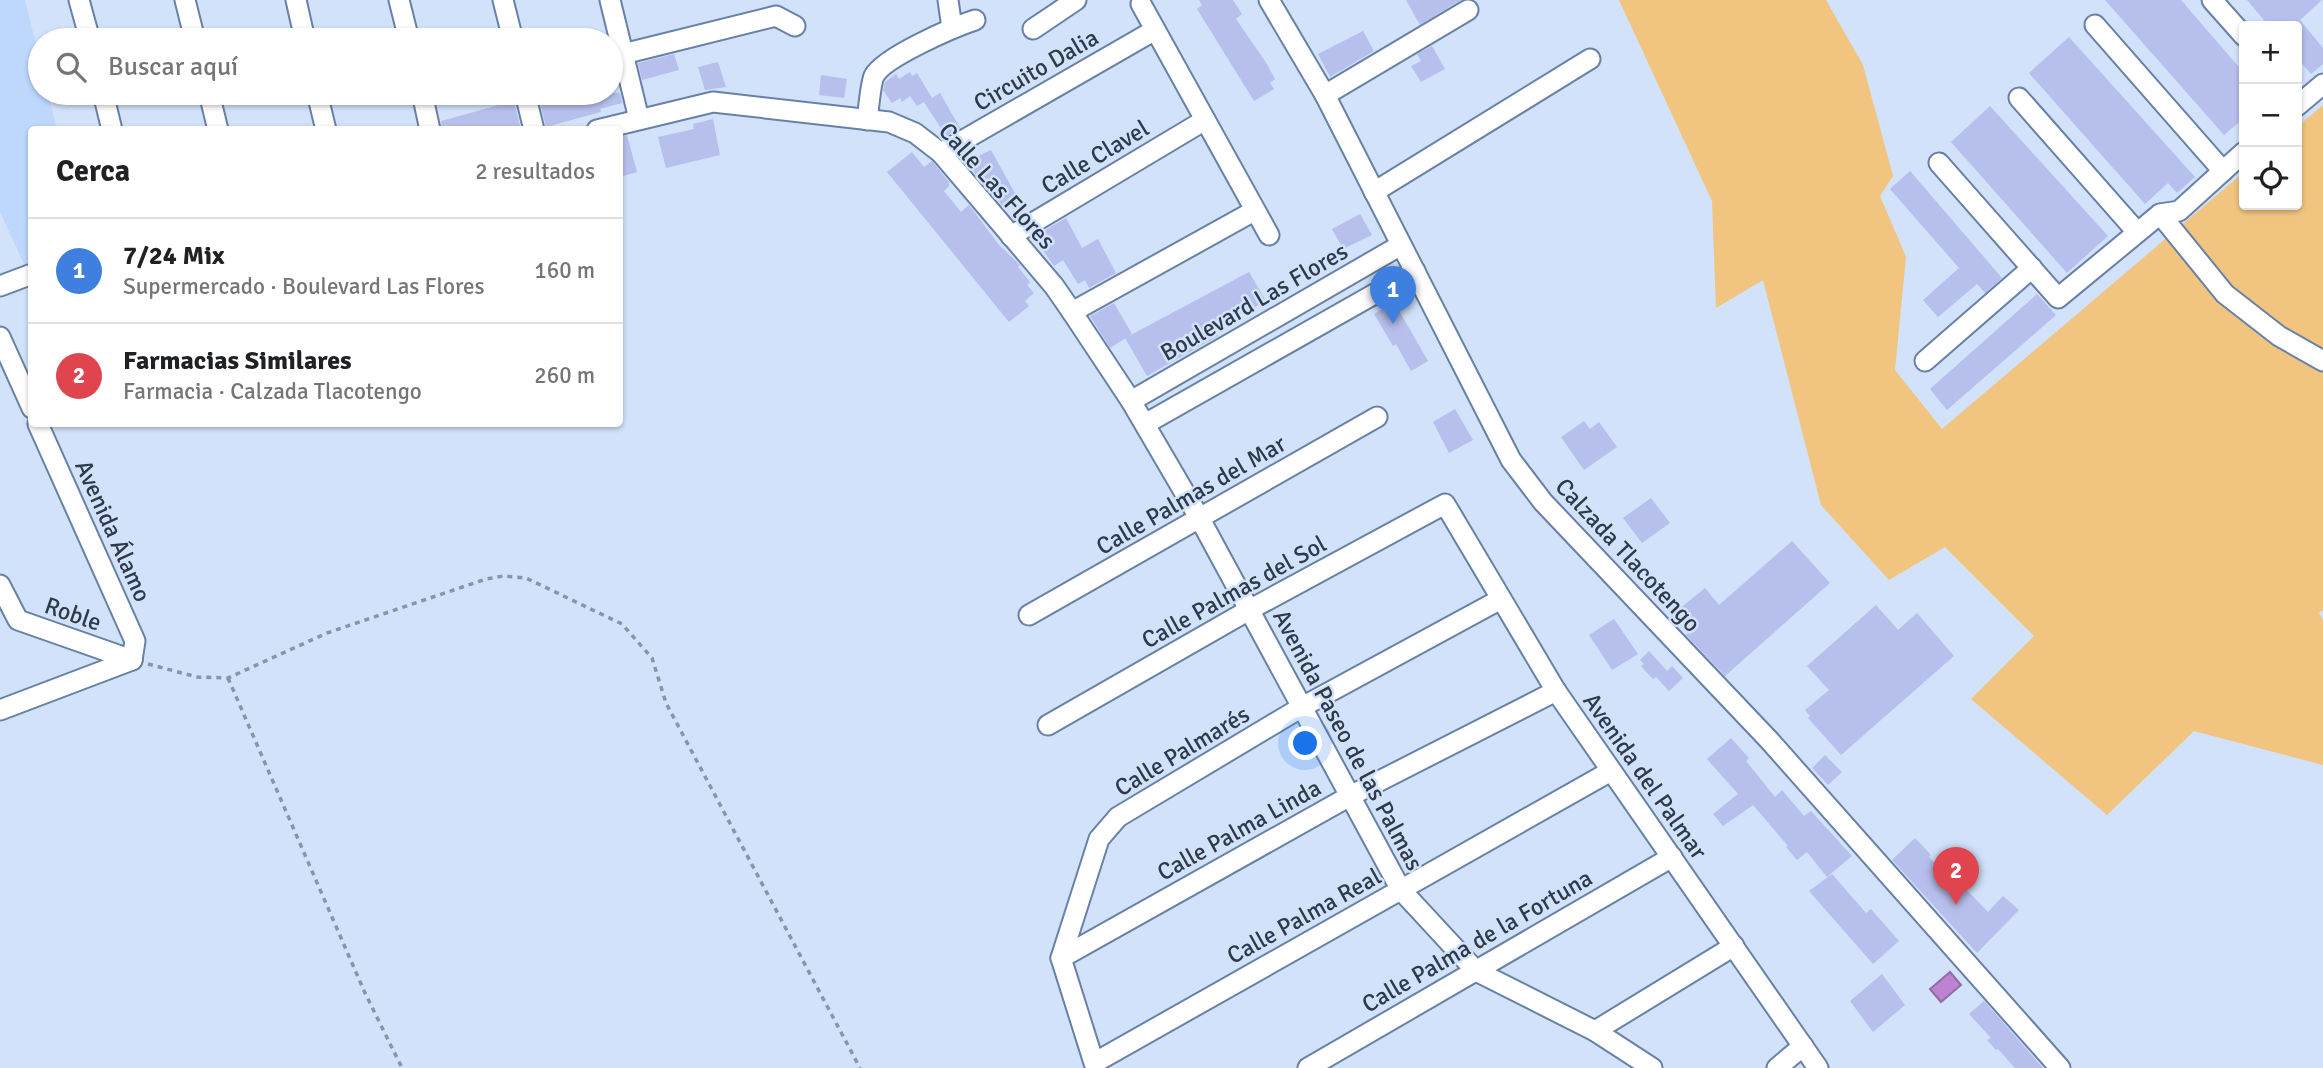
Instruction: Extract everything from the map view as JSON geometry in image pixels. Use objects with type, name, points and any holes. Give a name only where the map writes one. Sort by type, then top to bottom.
[{"type":"street","points":[[79,0],[87,28]]},
{"type":"street","points":[[185,0],[192,28]]},
{"type":"street","points":[[296,0],[302,28]]},
{"type":"street","points":[[400,0],[406,28]]},
{"type":"street","points":[[503,0],[510,28]]},
{"type":"street","points":[[610,0],[617,28]]},
{"type":"street","points":[[948,0],[952,28]]},
{"type":"street","points":[[1033,29],[1076,0]]},
{"type":"street","name":"Calzada Tlacotengo","points":[[1269,0],[1325,95],[1511,460],[1544,502],[1778,750],[2060,1068]]},
{"type":"street","points":[[2212,0],[2239,30]]},
{"type":"street","points":[[1141,4],[1269,235]]},
{"type":"street","points":[[1325,95],[1468,10]]},
{"type":"street","points":[[639,119],[623,54],[776,16],[795,26]]},
{"type":"street","points":[[867,120],[874,75],[890,60],[952,28],[975,20]]},
{"type":"street","points":[[2095,25],[2223,171]]},
{"type":"street","name":"Circuito Dalia","points":[[941,153],[1155,30]]},
{"type":"street","points":[[1374,192],[1590,59]]},
{"type":"street","points":[[2302,99],[2323,84]]},
{"type":"street","points":[[2019,98],[2137,232]]},
{"type":"street","name":"Calle Las Flores","points":[[612,126],[713,102],[889,122],[915,132],[941,153],[1054,286],[1131,401]]},
{"type":"street","points":[[106,105],[112,126]]},
{"type":"street","points":[[212,105],[217,126]]},
{"type":"street","points":[[320,105],[325,126]]},
{"type":"street","points":[[425,105],[429,126]]},
{"type":"street","points":[[528,105],[533,126]]},
{"type":"street","name":"Calle Clavel","points":[[1011,236],[1205,120]]},
{"type":"street","points":[[1939,163],[2058,298],[2160,214],[2179,211],[2239,157]]},
{"type":"street","points":[[1072,312],[1254,211]]},
{"type":"street","points":[[2160,214],[2225,294],[2279,336],[2323,361]]},
{"type":"street","name":"Boulevard Las Flores","points":[[1131,401],[1401,246]]},
{"type":"street","points":[[1926,361],[2032,268]]},
{"type":"street","points":[[1145,424],[1415,271]]},
{"type":"street","points":[[0,286],[28,276]]},
{"type":"street","points":[[0,337],[28,399]]},
{"type":"street","name":"Avenida Paseo de las Palmas","points":[[1131,401],[1200,519],[1401,890],[1476,971],[1595,1031],[1652,1068]]},
{"type":"street","name":"Calle Palmas del Mar","points":[[1029,615],[1377,417]]},
{"type":"street","name":"Avenida Álamo","points":[[39,427],[135,641],[132,660]]},
{"type":"street","name":"Avenida del Palmar","points":[[1445,504],[1556,691],[1818,1068]]},
{"type":"street","name":"Calle Palmas del Sol","points":[[1048,725],[1249,610],[1445,504]]},
{"type":"street","name":"Roble","points":[[2,597],[18,620],[132,660]]},
{"type":"street","name":"Calle Palmarés","points":[[1060,958],[1099,839],[1118,817],[1302,708],[1501,599]]},
{"type":"street","points":[[0,710],[132,660]]},
{"type":"street","name":"Calle Palma Linda","points":[[1060,958],[1350,796],[1556,691]]},
{"type":"street","name":"Calle Palma Real","points":[[1060,958],[1094,1063],[1611,771]]},
{"type":"street","name":"Calle Palma de la Fortuna","points":[[1308,1068],[1672,857]]},
{"type":"street","points":[[1595,1031],[1734,946]]},
{"type":"street","points":[[1777,1068],[1803,1046]]},
{"type":"path","points":[[132,660],[197,677],[228,678],[327,633],[486,579],[503,576],[526,578],[622,624],[652,658],[666,703],[860,1068]]},
{"type":"path","points":[[228,678],[365,993],[402,1068]]},
{"type":"shaded area","points":[[0,0],[25,0],[32,28],[28,28],[28,105],[51,105],[56,126],[28,126],[28,265],[25,266],[0,212]]},
{"type":"shaded area","points":[[1619,0],[1826,0],[1863,65],[1893,176],[1880,196],[1906,257],[1895,370],[1942,429],[2239,176],[2239,210],[2302,210],[2302,123],[2323,105],[2323,610],[2319,613],[2323,620],[2323,765],[2194,731],[2107,815],[1971,699],[2034,636],[1945,547],[1889,580],[1821,505],[1763,280],[1716,308],[1712,201]]},
{"type":"shaded area","points":[[1950,972],[1961,985],[1941,1002],[1930,989]]},
{"type":"building","points":[[1199,0],[1233,0],[1242,14],[1236,19],[1267,64],[1275,79],[1270,83],[1274,89],[1254,101],[1197,9],[1202,5]]},
{"type":"building","points":[[1406,0],[1461,0],[1420,25]]},
{"type":"building","points":[[2105,0],[2181,0],[2239,67],[2239,122],[2224,135]]},
{"type":"building","points":[[2247,0],[2322,0],[2301,21],[2265,21]]},
{"type":"building","points":[[2302,22],[2323,48],[2323,64],[2311,74],[2302,64]]},
{"type":"building","points":[[1363,31],[1374,51],[1330,77],[1318,54]]},
{"type":"building","points":[[2069,37],[2195,177],[2177,193],[2168,183],[2145,204],[2029,73]]},
{"type":"building","points":[[1432,46],[1445,69],[1421,82],[1411,66],[1421,61],[1417,54]]},
{"type":"building","points":[[674,54],[679,70],[642,80],[638,63]]},
{"type":"building","points":[[718,62],[726,87],[705,90],[698,67]]},
{"type":"building","points":[[910,72],[912,76],[917,73],[932,98],[940,93],[960,128],[946,136],[924,102],[917,106],[910,96],[902,102],[900,98],[892,103],[883,90],[885,82],[896,74],[899,79]]},
{"type":"building","points":[[821,75],[847,79],[844,98],[819,95]]},
{"type":"building","points":[[499,105],[515,105],[520,126],[442,126],[441,121]]},
{"type":"building","points":[[540,105],[615,105],[600,109],[601,112],[546,126]]},
{"type":"building","points":[[1990,106],[2108,236],[2067,273],[1951,142]]},
{"type":"building","points":[[713,119],[720,155],[666,168],[658,137],[694,129],[693,124]]},
{"type":"building","points":[[627,135],[637,172],[623,176],[623,136]]},
{"type":"building","points":[[991,150],[1017,197],[1002,206],[989,184],[987,185],[979,173],[976,175],[968,161]]},
{"type":"building","points":[[912,152],[924,167],[932,161],[949,182],[944,191],[961,212],[969,205],[999,245],[1020,265],[1018,267],[1030,282],[1027,285],[1034,293],[1025,301],[1029,306],[1009,322],[887,172]]},
{"type":"building","points":[[1910,171],[2002,278],[1985,293],[1977,284],[1938,317],[1923,300],[1959,268],[1890,189]]},
{"type":"building","points":[[1360,214],[1372,235],[1343,249],[1332,229]]},
{"type":"building","points":[[1066,218],[1082,248],[1098,239],[1116,273],[1089,288],[1085,280],[1078,284],[1063,260],[1054,266],[1035,239]]},
{"type":"building","points":[[1249,272],[1266,301],[1214,329],[1218,336],[1147,376],[1125,338]]},
{"type":"building","points":[[2037,294],[2056,315],[1947,410],[1930,389]]},
{"type":"building","points":[[1394,302],[1428,361],[1411,371],[1396,344],[1393,346],[1374,314]]},
{"type":"building","points":[[1114,303],[1132,334],[1110,348],[1090,316]]},
{"type":"building","points":[[1455,409],[1473,440],[1449,453],[1433,422]]},
{"type":"building","points":[[1584,421],[1590,429],[1599,422],[1617,447],[1584,470],[1561,437]]},
{"type":"building","points":[[1651,498],[1670,523],[1642,543],[1623,518]]},
{"type":"building","points":[[1792,541],[1830,583],[1725,676],[1686,635],[1693,628],[1678,610],[1705,588],[1719,605]]},
{"type":"building","points":[[1876,605],[1898,630],[1917,613],[1954,656],[1841,755],[1808,718],[1810,716],[1805,710],[1829,690],[1807,666]]},
{"type":"building","points":[[1614,619],[1638,654],[1612,670],[1589,635]]},
{"type":"building","points":[[1649,651],[1667,671],[1672,666],[1683,678],[1669,691],[1641,666],[1644,664],[1640,660]]},
{"type":"building","points":[[1731,738],[1749,758],[1746,761],[1775,797],[1782,790],[1804,816],[1811,811],[1852,856],[1827,877],[1807,852],[1797,860],[1753,805],[1723,826],[1713,814],[1738,794],[1707,759]]},
{"type":"building","points":[[1825,755],[1842,772],[1828,785],[1812,768]]},
{"type":"building","points":[[1915,838],[1953,883],[1957,880],[1988,912],[2003,896],[2019,910],[1977,953],[1892,860]]},
{"type":"building","points":[[1832,874],[1866,913],[1871,909],[1899,941],[1873,964],[1809,891]]},
{"type":"building","points":[[1882,974],[1905,1005],[1873,1032],[1850,1001]]},
{"type":"building","points":[[1984,1001],[2043,1068],[2015,1068],[1987,1040],[1991,1038],[1969,1014]]},
{"type":"place","name":"7/24 Mix","points":[[1393,324]]},
{"type":"place","name":"Farmacias Similares","points":[[1956,905]]}]
